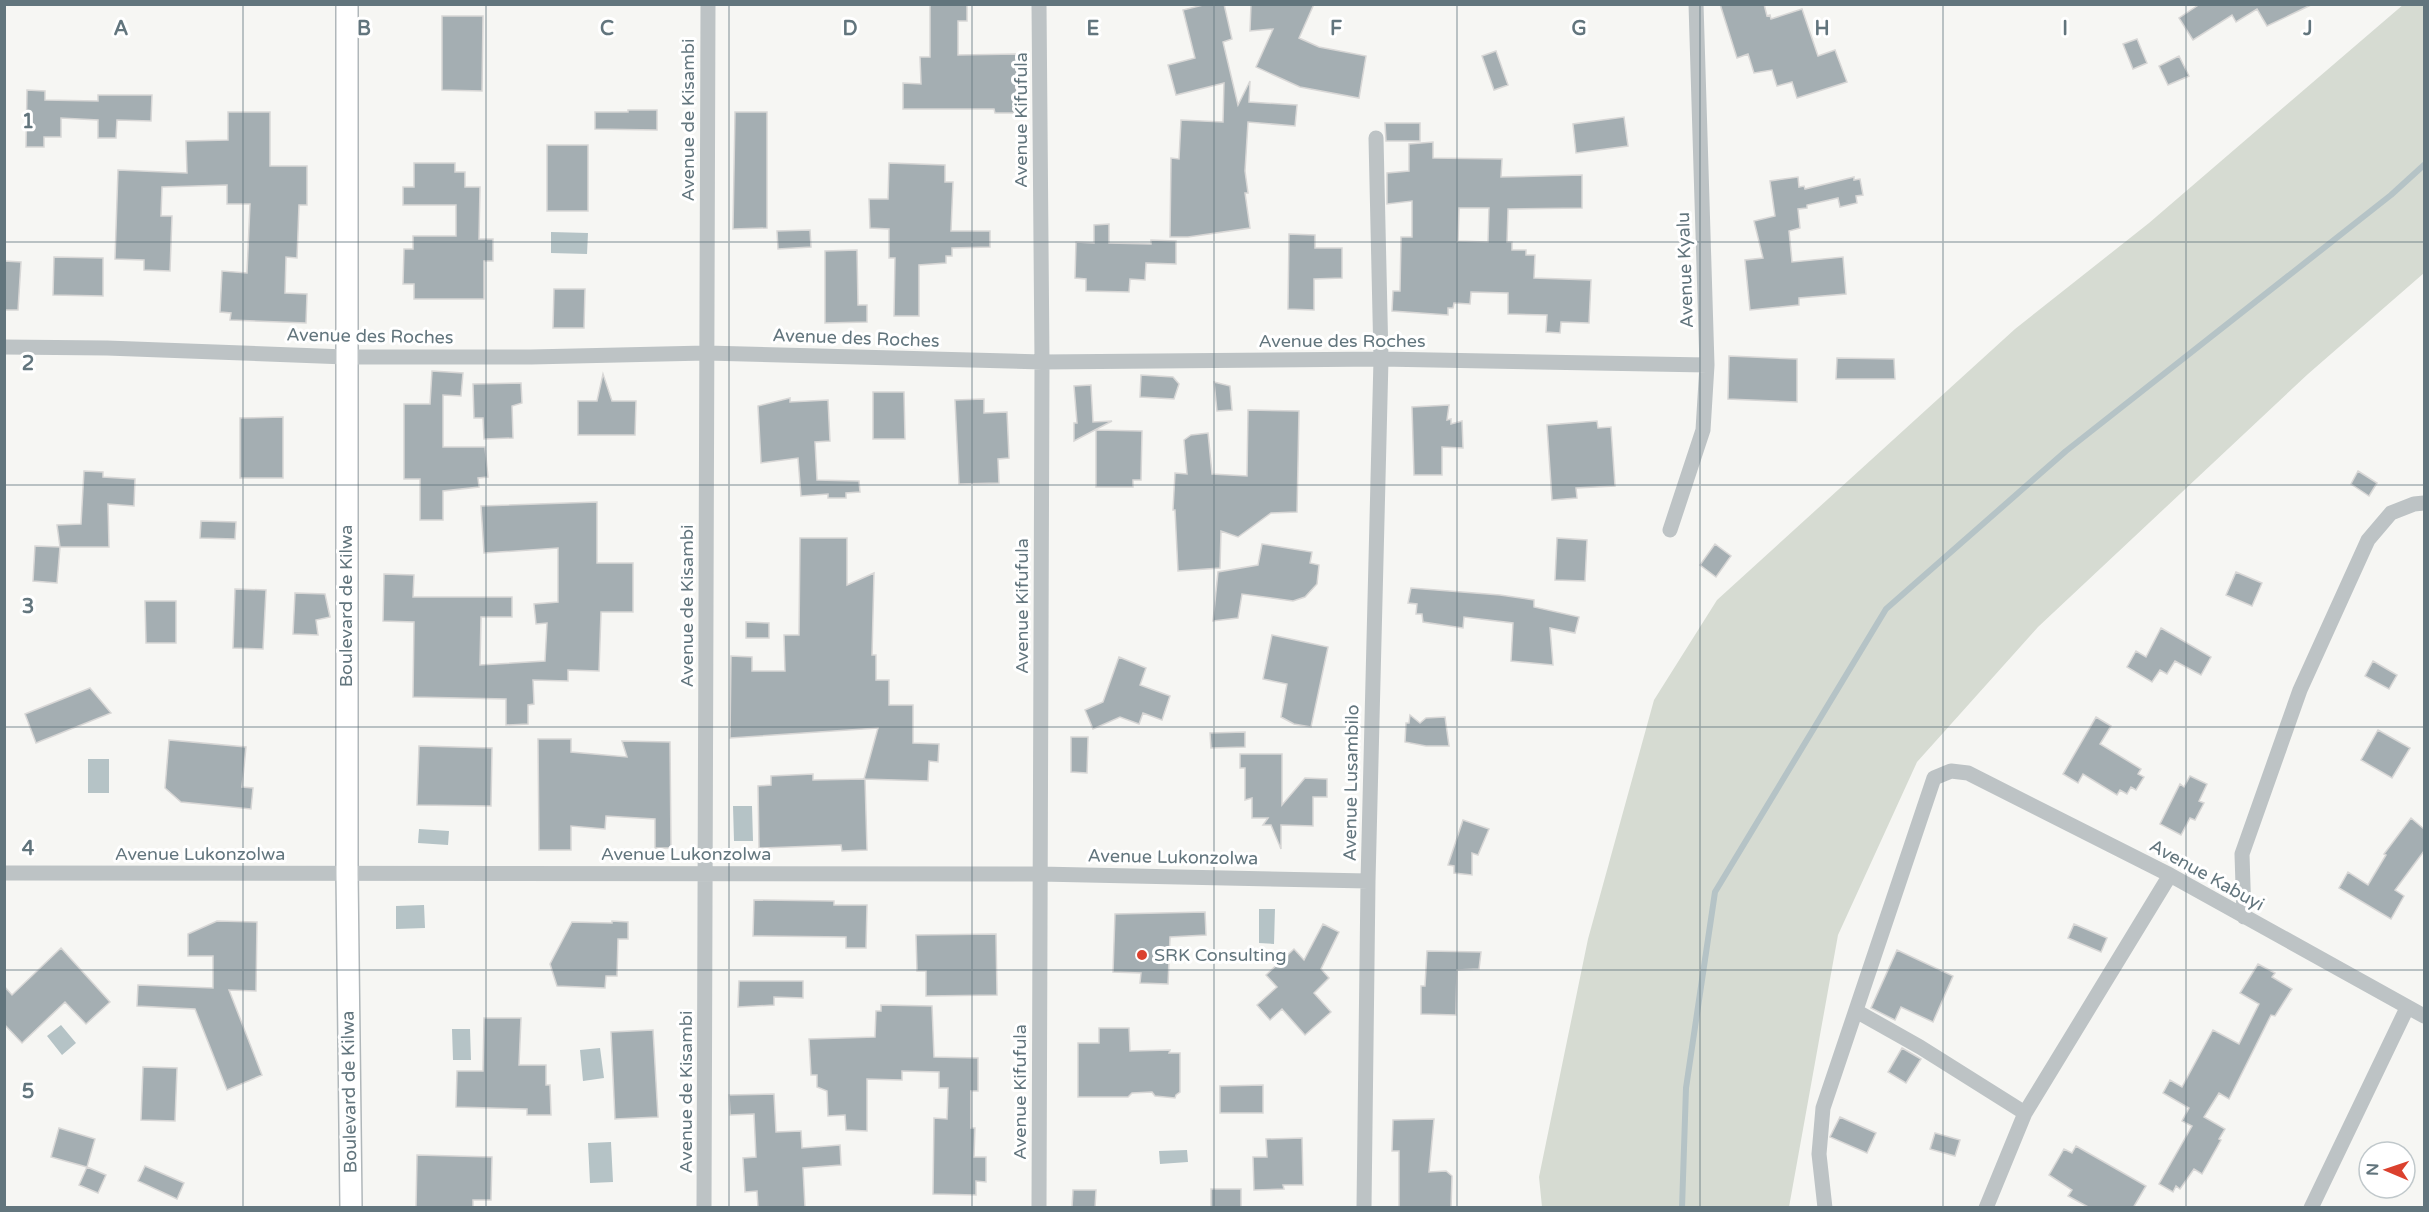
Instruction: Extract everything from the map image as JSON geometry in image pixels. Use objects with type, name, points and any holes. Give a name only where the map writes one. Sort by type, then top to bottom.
[{"type":"street","name":"Boulevard de Kilwa","points":[[347,4],[347,874],[351,1208]]},
{"type":"street","name":"Avenue de Kisambi","points":[[704,1208],[707,873],[708,4]]},
{"type":"street","name":"Avenue Kifufula","points":[[1039,4],[1042,362],[1039,1208]]},
{"type":"street","name":"Avenue Kyalu","points":[[1670,530],[1703,430],[1707,365],[1696,4]]},
{"type":"street","name":"Avenue Lusambilo","points":[[1364,1208],[1368,881],[1381,359],[1376,138]]},
{"type":"street","name":"Avenue des Roches","points":[[4,347],[107,348],[346,357],[531,357],[706,353],[1042,362],[1381,359],[1707,365]]},
{"type":"street","points":[[2244,917],[2242,854],[2300,690],[2368,540],[2391,513],[2414,504],[2424,503]]},
{"type":"street","name":"Avenue Kabuyi","points":[[1856,1011],[1934,778],[1951,771],[1968,772],[2170,875],[2424,1016]]},
{"type":"street","name":"Avenue Lukonzolwa","points":[[4,873],[1040,874],[1368,881]]},
{"type":"street","points":[[1986,1208],[2025,1113],[2170,875]]},
{"type":"street","points":[[2311,1208],[2407,1008]]},
{"type":"street","points":[[1825,1208],[1819,1154],[1823,1108],[1856,1011],[1920,1047],[2025,1113]]},
{"type":"shaded area","points":[[2404,4],[2424,5],[2424,273],[2308,374],[2038,627],[1917,762],[1838,935],[1789,1207],[1542,1207],[1539,1177],[1588,939],[1654,700],[1717,600],[2015,329],[2149,223]]},
{"type":"shaded area","points":[[551,232],[588,233],[587,254],[551,253]]},
{"type":"shaded area","points":[[88,759],[109,759],[109,793],[88,793]]},
{"type":"shaded area","points":[[733,806],[752,806],[753,841],[734,841]]},
{"type":"shaded area","points":[[419,829],[449,831],[448,845],[418,843]]},
{"type":"shaded area","points":[[424,905],[425,928],[396,929],[396,906]]},
{"type":"shaded area","points":[[1259,909],[1275,909],[1274,944],[1259,943]]},
{"type":"shaded area","points":[[61,1025],[76,1043],[62,1055],[47,1036]]},
{"type":"shaded area","points":[[452,1029],[470,1029],[471,1060],[453,1060]]},
{"type":"shaded area","points":[[600,1048],[604,1078],[583,1081],[580,1050]]},
{"type":"shaded area","points":[[611,1142],[613,1182],[590,1183],[588,1143]]},
{"type":"shaded area","points":[[1187,1150],[1188,1162],[1160,1164],[1159,1151]]},
{"type":"building","points":[[930,4],[967,4],[967,21],[958,21],[958,55],[1017,54],[1017,113],[995,113],[994,109],[903,109],[903,83],[921,84],[920,57],[930,57]]},
{"type":"building","points":[[1207,4],[1224,4],[1232,39],[1223,42],[1238,105],[1250,81],[1249,102],[1297,105],[1295,126],[1248,122],[1245,171],[1248,193],[1245,193],[1250,228],[1188,237],[1170,237],[1171,158],[1179,159],[1181,120],[1223,122],[1224,83],[1176,95],[1168,65],[1195,58],[1183,10]]},
{"type":"building","points":[[1251,4],[1314,4],[1299,38],[1319,47],[1366,56],[1359,98],[1300,87],[1256,67],[1273,29],[1250,31]]},
{"type":"building","points":[[1720,4],[1764,4],[1767,16],[1770,15],[1771,19],[1802,9],[1818,56],[1835,50],[1847,82],[1797,98],[1792,82],[1777,86],[1772,70],[1754,73],[1748,54],[1737,58]]},
{"type":"building","points":[[2200,4],[2313,4],[2267,26],[2257,9],[2236,22],[2232,15],[2193,40],[2179,18]]},
{"type":"building","points":[[442,16],[483,16],[482,91],[442,90]]},
{"type":"building","points":[[2137,39],[2147,63],[2133,69],[2123,44]]},
{"type":"building","points":[[1496,51],[1508,85],[1494,90],[1482,56]]},
{"type":"building","points":[[2179,56],[2189,76],[2168,85],[2159,66]]},
{"type":"building","points":[[27,90],[45,91],[45,100],[98,101],[98,95],[152,95],[151,121],[117,120],[116,138],[98,138],[98,120],[61,118],[61,137],[44,137],[44,147],[26,147]]},
{"type":"building","points":[[628,110],[657,110],[657,130],[595,129],[595,112],[628,112]]},
{"type":"building","points":[[228,112],[270,112],[270,166],[307,166],[307,205],[299,205],[297,258],[286,257],[285,293],[307,294],[306,323],[230,320],[231,313],[220,312],[222,271],[247,273],[250,204],[227,204],[227,185],[162,187],[161,216],[172,216],[170,271],[144,270],[144,260],[115,259],[118,170],[187,173],[186,141],[228,140]]},
{"type":"building","points":[[735,112],[767,112],[767,228],[733,229]]},
{"type":"building","points":[[1624,117],[1628,146],[1576,153],[1573,124]]},
{"type":"building","points":[[1385,123],[1420,123],[1420,141],[1386,141]]},
{"type":"building","points":[[1433,142],[1433,158],[1502,159],[1501,177],[1582,175],[1582,208],[1508,209],[1507,242],[1512,242],[1512,250],[1526,250],[1526,255],[1535,255],[1534,278],[1591,280],[1589,323],[1561,322],[1560,333],[1546,332],[1547,315],[1508,314],[1508,293],[1471,292],[1470,304],[1454,303],[1453,308],[1448,308],[1448,315],[1392,311],[1393,291],[1400,291],[1401,237],[1412,237],[1412,201],[1387,204],[1387,173],[1409,171],[1409,144]],"holes":[[[1459,208],[1489,208],[1488,242],[1458,241]]]},
{"type":"building","points":[[547,145],[588,145],[588,211],[547,211]]},
{"type":"building","points":[[414,163],[455,163],[455,172],[465,172],[465,187],[480,187],[479,239],[493,239],[493,261],[484,261],[484,299],[414,299],[414,284],[403,284],[404,249],[413,249],[413,236],[456,236],[456,205],[403,205],[403,187],[414,187]]},
{"type":"building","points":[[889,163],[945,165],[945,182],[953,182],[951,231],[990,231],[990,247],[952,248],[952,256],[946,256],[946,263],[919,265],[919,316],[894,316],[895,258],[889,258],[889,229],[870,228],[869,199],[888,199]]},
{"type":"building","points":[[1798,177],[1799,187],[1804,186],[1805,189],[1854,177],[1854,180],[1860,179],[1863,195],[1856,196],[1857,203],[1840,207],[1838,198],[1807,205],[1807,208],[1798,209],[1800,228],[1789,231],[1792,262],[1843,257],[1846,294],[1799,298],[1799,305],[1750,310],[1745,260],[1763,258],[1754,221],[1775,216],[1770,181]]},
{"type":"building","points":[[1109,224],[1109,243],[1151,244],[1151,240],[1176,241],[1176,264],[1146,263],[1145,280],[1130,279],[1129,292],[1086,291],[1086,279],[1075,278],[1076,242],[1094,243],[1094,225]]},
{"type":"building","points":[[810,230],[811,247],[778,249],[777,231]]},
{"type":"building","points":[[1289,234],[1315,235],[1315,248],[1342,248],[1342,278],[1314,279],[1314,310],[1288,309]]},
{"type":"building","points":[[857,250],[858,305],[867,305],[867,322],[825,323],[825,251]]},
{"type":"building","points":[[54,257],[103,258],[103,296],[53,295]]},
{"type":"building","points":[[4,261],[21,262],[18,310],[4,310]]},
{"type":"building","points":[[554,289],[585,289],[584,328],[553,328]]},
{"type":"building","points":[[1729,356],[1797,359],[1797,402],[1728,399]]},
{"type":"building","points":[[1837,358],[1894,359],[1895,379],[1836,379]]},
{"type":"building","points":[[432,371],[463,373],[461,396],[443,395],[443,447],[485,447],[488,477],[478,478],[479,487],[443,491],[443,520],[420,520],[420,479],[404,479],[404,404],[430,404]]},
{"type":"building","points":[[603,374],[612,401],[636,401],[635,435],[578,435],[578,401],[597,401]]},
{"type":"building","points":[[1141,375],[1173,377],[1179,384],[1174,399],[1140,397]]},
{"type":"building","points":[[1214,382],[1230,386],[1232,410],[1217,411]]},
{"type":"building","points":[[521,383],[522,403],[512,406],[513,438],[484,439],[483,418],[474,418],[473,384]]},
{"type":"building","points":[[1091,385],[1093,422],[1112,421],[1074,441],[1074,423],[1077,423],[1074,386]]},
{"type":"building","points":[[873,392],[904,392],[905,439],[873,439]]},
{"type":"building","points":[[790,398],[790,402],[828,400],[830,441],[815,442],[817,480],[859,481],[860,492],[846,493],[846,498],[828,498],[828,494],[801,496],[798,458],[761,463],[758,406]]},
{"type":"building","points":[[984,399],[984,413],[1007,412],[1009,458],[998,459],[999,483],[959,484],[955,400]]},
{"type":"building","points":[[1449,405],[1447,420],[1451,419],[1451,424],[1462,421],[1463,448],[1442,447],[1442,475],[1414,475],[1412,407]]},
{"type":"building","points":[[1248,410],[1299,411],[1297,512],[1271,513],[1238,537],[1221,531],[1220,568],[1178,571],[1175,510],[1173,510],[1175,473],[1187,474],[1184,440],[1191,435],[1208,433],[1212,474],[1247,476]]},
{"type":"building","points":[[283,417],[283,478],[240,478],[240,418]]},
{"type":"building","points":[[1597,421],[1598,428],[1611,427],[1615,486],[1576,488],[1577,498],[1552,500],[1547,425]]},
{"type":"building","points":[[1096,430],[1142,431],[1141,480],[1133,480],[1133,487],[1096,487]]},
{"type":"building","points":[[84,471],[103,472],[103,477],[135,479],[134,506],[108,504],[109,547],[60,547],[57,525],[81,524]]},
{"type":"building","points":[[2358,471],[2377,483],[2369,496],[2351,484]]},
{"type":"building","points":[[597,502],[597,563],[633,563],[633,612],[601,612],[599,671],[568,670],[568,681],[533,680],[534,704],[528,705],[528,724],[506,725],[506,699],[413,697],[414,622],[383,621],[384,574],[414,575],[413,597],[512,597],[512,617],[481,617],[480,665],[545,661],[547,623],[536,624],[534,604],[558,602],[558,548],[484,553],[481,506]]},
{"type":"building","points":[[201,521],[236,522],[235,539],[200,538]]},
{"type":"building","points":[[800,538],[847,538],[847,585],[874,573],[872,655],[876,655],[876,680],[889,680],[889,705],[913,705],[913,743],[939,744],[938,762],[929,761],[928,781],[864,779],[878,728],[730,738],[731,656],[752,657],[752,671],[785,671],[784,635],[799,635]]},
{"type":"building","points":[[1557,538],[1587,540],[1585,581],[1555,580]]},
{"type":"building","points":[[1262,544],[1312,552],[1310,563],[1319,565],[1317,584],[1305,597],[1293,601],[1242,594],[1238,618],[1213,621],[1218,572],[1258,565]]},
{"type":"building","points":[[1715,544],[1731,556],[1716,577],[1700,565]]},
{"type":"building","points":[[35,546],[60,547],[57,583],[33,581]]},
{"type":"building","points":[[2236,572],[2262,583],[2252,606],[2226,595]]},
{"type":"building","points":[[1411,588],[1534,600],[1534,607],[1579,617],[1575,633],[1550,628],[1553,665],[1511,661],[1513,623],[1464,617],[1463,628],[1423,622],[1422,614],[1416,614],[1417,604],[1408,603]]},
{"type":"building","points":[[235,589],[266,590],[263,649],[233,648]]},
{"type":"building","points":[[295,593],[325,594],[330,617],[316,620],[318,635],[293,634]]},
{"type":"building","points":[[145,601],[176,601],[176,643],[146,643]]},
{"type":"building","points":[[746,622],[769,623],[769,638],[746,638]]},
{"type":"building","points":[[2161,628],[2211,657],[2201,675],[2175,661],[2167,674],[2160,670],[2152,682],[2127,667],[2136,651],[2146,657]]},
{"type":"building","points":[[1272,635],[1328,647],[1311,727],[1294,724],[1281,717],[1287,684],[1263,679]]},
{"type":"building","points":[[1119,657],[1146,668],[1140,685],[1170,696],[1162,720],[1143,713],[1139,724],[1120,717],[1093,729],[1085,710],[1103,702]]},
{"type":"building","points":[[2373,661],[2397,675],[2389,689],[2365,676]]},
{"type":"building","points":[[90,688],[111,713],[36,743],[25,714]]},
{"type":"building","points":[[1410,715],[1420,723],[1426,718],[1445,717],[1449,746],[1426,746],[1405,742],[1406,723],[1409,723]]},
{"type":"building","points":[[2096,717],[2111,726],[2100,744],[2141,769],[2138,774],[2144,777],[2136,790],[2131,787],[2127,794],[2120,790],[2117,795],[2083,774],[2078,783],[2063,774]]},
{"type":"building","points":[[2378,730],[2410,748],[2392,778],[2361,760]]},
{"type":"building","points":[[1245,732],[1245,747],[1211,748],[1210,733]]},
{"type":"building","points":[[1071,737],[1088,737],[1087,773],[1071,772]]},
{"type":"building","points":[[538,739],[571,739],[571,752],[627,757],[622,741],[670,742],[671,848],[655,848],[655,819],[606,816],[605,829],[571,826],[571,850],[539,850]]},
{"type":"building","points":[[169,740],[246,747],[242,787],[253,788],[251,809],[181,802],[165,788]]},
{"type":"building","points":[[419,746],[492,748],[491,806],[417,805]]},
{"type":"building","points":[[1240,754],[1282,754],[1282,805],[1305,778],[1327,779],[1327,797],[1313,797],[1313,826],[1281,825],[1281,849],[1271,825],[1263,825],[1268,818],[1252,818],[1252,798],[1245,800],[1245,768],[1240,768]]},
{"type":"building","points":[[813,774],[813,780],[865,779],[867,850],[842,851],[841,845],[759,848],[758,786],[771,785],[771,776]]},
{"type":"building","points":[[2190,776],[2207,784],[2199,801],[2204,803],[2195,820],[2190,818],[2181,835],[2160,824],[2180,784],[2184,787]]},
{"type":"building","points":[[2411,818],[2424,829],[2424,851],[2395,890],[2404,896],[2391,919],[2339,888],[2348,872],[2368,885],[2386,855],[2384,854]]},
{"type":"building","points":[[1463,820],[1489,829],[1478,855],[1472,853],[1472,875],[1454,873],[1454,866],[1448,865]]},
{"type":"building","points":[[754,900],[834,901],[834,905],[867,905],[866,948],[846,948],[846,937],[753,936]]},
{"type":"building","name":"SRK Consulting","points":[[1205,912],[1206,935],[1170,937],[1168,984],[1140,983],[1141,973],[1113,972],[1115,914]]},
{"type":"building","points":[[217,921],[257,922],[256,991],[229,990],[262,1075],[227,1090],[195,1009],[137,1006],[138,985],[213,988],[213,956],[188,956],[188,934]]},
{"type":"building","points":[[612,921],[628,922],[628,939],[618,939],[617,976],[606,976],[605,988],[557,986],[550,964],[572,922],[612,923]]},
{"type":"building","points":[[1323,924],[1339,932],[1321,969],[1329,978],[1314,993],[1331,1012],[1305,1035],[1282,1009],[1270,1020],[1257,1005],[1277,987],[1266,975],[1294,949],[1304,960]]},
{"type":"building","points":[[2074,924],[2107,938],[2101,952],[2068,938]]},
{"type":"building","points":[[996,934],[997,995],[926,996],[926,971],[917,971],[916,935]]},
{"type":"building","points":[[61,948],[110,1002],[86,1024],[65,1002],[22,1043],[4,1024],[4,986],[12,995]]},
{"type":"building","points":[[1897,950],[1953,976],[1933,1022],[1901,1007],[1895,1020],[1871,1008]]},
{"type":"building","points":[[1427,951],[1481,952],[1479,969],[1457,970],[1456,1015],[1421,1014],[1421,986],[1425,986]]},
{"type":"building","points":[[2258,964],[2275,973],[2272,977],[2292,989],[2275,1016],[2271,1015],[2229,1099],[2219,1093],[2204,1117],[2225,1129],[2202,1174],[2194,1169],[2180,1189],[2176,1186],[2173,1192],[2159,1184],[2192,1126],[2182,1121],[2189,1108],[2163,1093],[2170,1080],[2182,1087],[2213,1030],[2239,1044],[2259,1004],[2240,993]]},
{"type":"building","points":[[739,981],[803,981],[803,998],[774,997],[774,1005],[738,1007]]},
{"type":"building","points":[[881,1005],[932,1006],[934,1057],[978,1058],[978,1091],[971,1091],[971,1128],[975,1128],[974,1157],[986,1157],[986,1182],[976,1181],[976,1195],[933,1194],[934,1118],[947,1119],[948,1088],[939,1088],[939,1072],[902,1071],[902,1080],[867,1079],[867,1131],[846,1130],[845,1115],[828,1116],[827,1091],[817,1087],[817,1075],[811,1075],[809,1039],[875,1037],[876,1011],[881,1011]]},
{"type":"building","points":[[484,1018],[521,1018],[519,1065],[546,1065],[546,1085],[550,1085],[551,1115],[527,1115],[527,1109],[456,1107],[457,1071],[483,1071]]},
{"type":"building","points":[[1099,1028],[1129,1028],[1130,1051],[1170,1050],[1169,1053],[1180,1053],[1180,1092],[1175,1098],[1155,1096],[1152,1092],[1132,1093],[1128,1097],[1078,1097],[1078,1043],[1099,1043]]},
{"type":"building","points":[[653,1030],[658,1117],[615,1119],[611,1032]]},
{"type":"building","points":[[1902,1048],[1921,1059],[1906,1083],[1888,1072]]},
{"type":"building","points":[[143,1067],[177,1068],[175,1121],[141,1120]]},
{"type":"building","points":[[1263,1085],[1263,1113],[1220,1113],[1220,1086]]},
{"type":"building","points":[[774,1094],[776,1132],[801,1131],[802,1148],[840,1145],[841,1165],[803,1168],[805,1208],[758,1208],[757,1191],[745,1192],[743,1158],[756,1157],[754,1114],[730,1115],[729,1095]]},
{"type":"building","points":[[1840,1117],[1876,1133],[1867,1153],[1830,1137]]},
{"type":"building","points":[[1434,1119],[1429,1172],[1446,1171],[1452,1176],[1451,1208],[1399,1208],[1399,1151],[1392,1151],[1393,1120]]},
{"type":"building","points":[[59,1128],[95,1139],[87,1167],[51,1157]]},
{"type":"building","points":[[1935,1133],[1960,1140],[1955,1156],[1930,1149]]},
{"type":"building","points":[[1302,1138],[1303,1185],[1283,1185],[1284,1189],[1254,1190],[1253,1157],[1267,1157],[1266,1139]]},
{"type":"building","points":[[2076,1146],[2146,1186],[2133,1208],[2090,1208],[2068,1196],[2072,1190],[2049,1175],[2064,1149],[2072,1153]]},
{"type":"building","points":[[417,1155],[492,1157],[491,1200],[473,1200],[473,1208],[416,1208]]},
{"type":"building","points":[[145,1166],[184,1183],[177,1199],[138,1181]]},
{"type":"building","points":[[87,1167],[106,1175],[98,1193],[79,1185]]},
{"type":"building","points":[[1211,1189],[1241,1189],[1241,1208],[1211,1208]]},
{"type":"building","points":[[1073,1190],[1096,1190],[1095,1208],[1072,1208]]},
{"type":"waterway","points":[[1682,1208],[1686,1088],[1715,892],[1886,609],[2066,451],[2391,195],[2424,165]]},
{"type":"place","name":"SRK Consulting","points":[[1142,955]]}]
